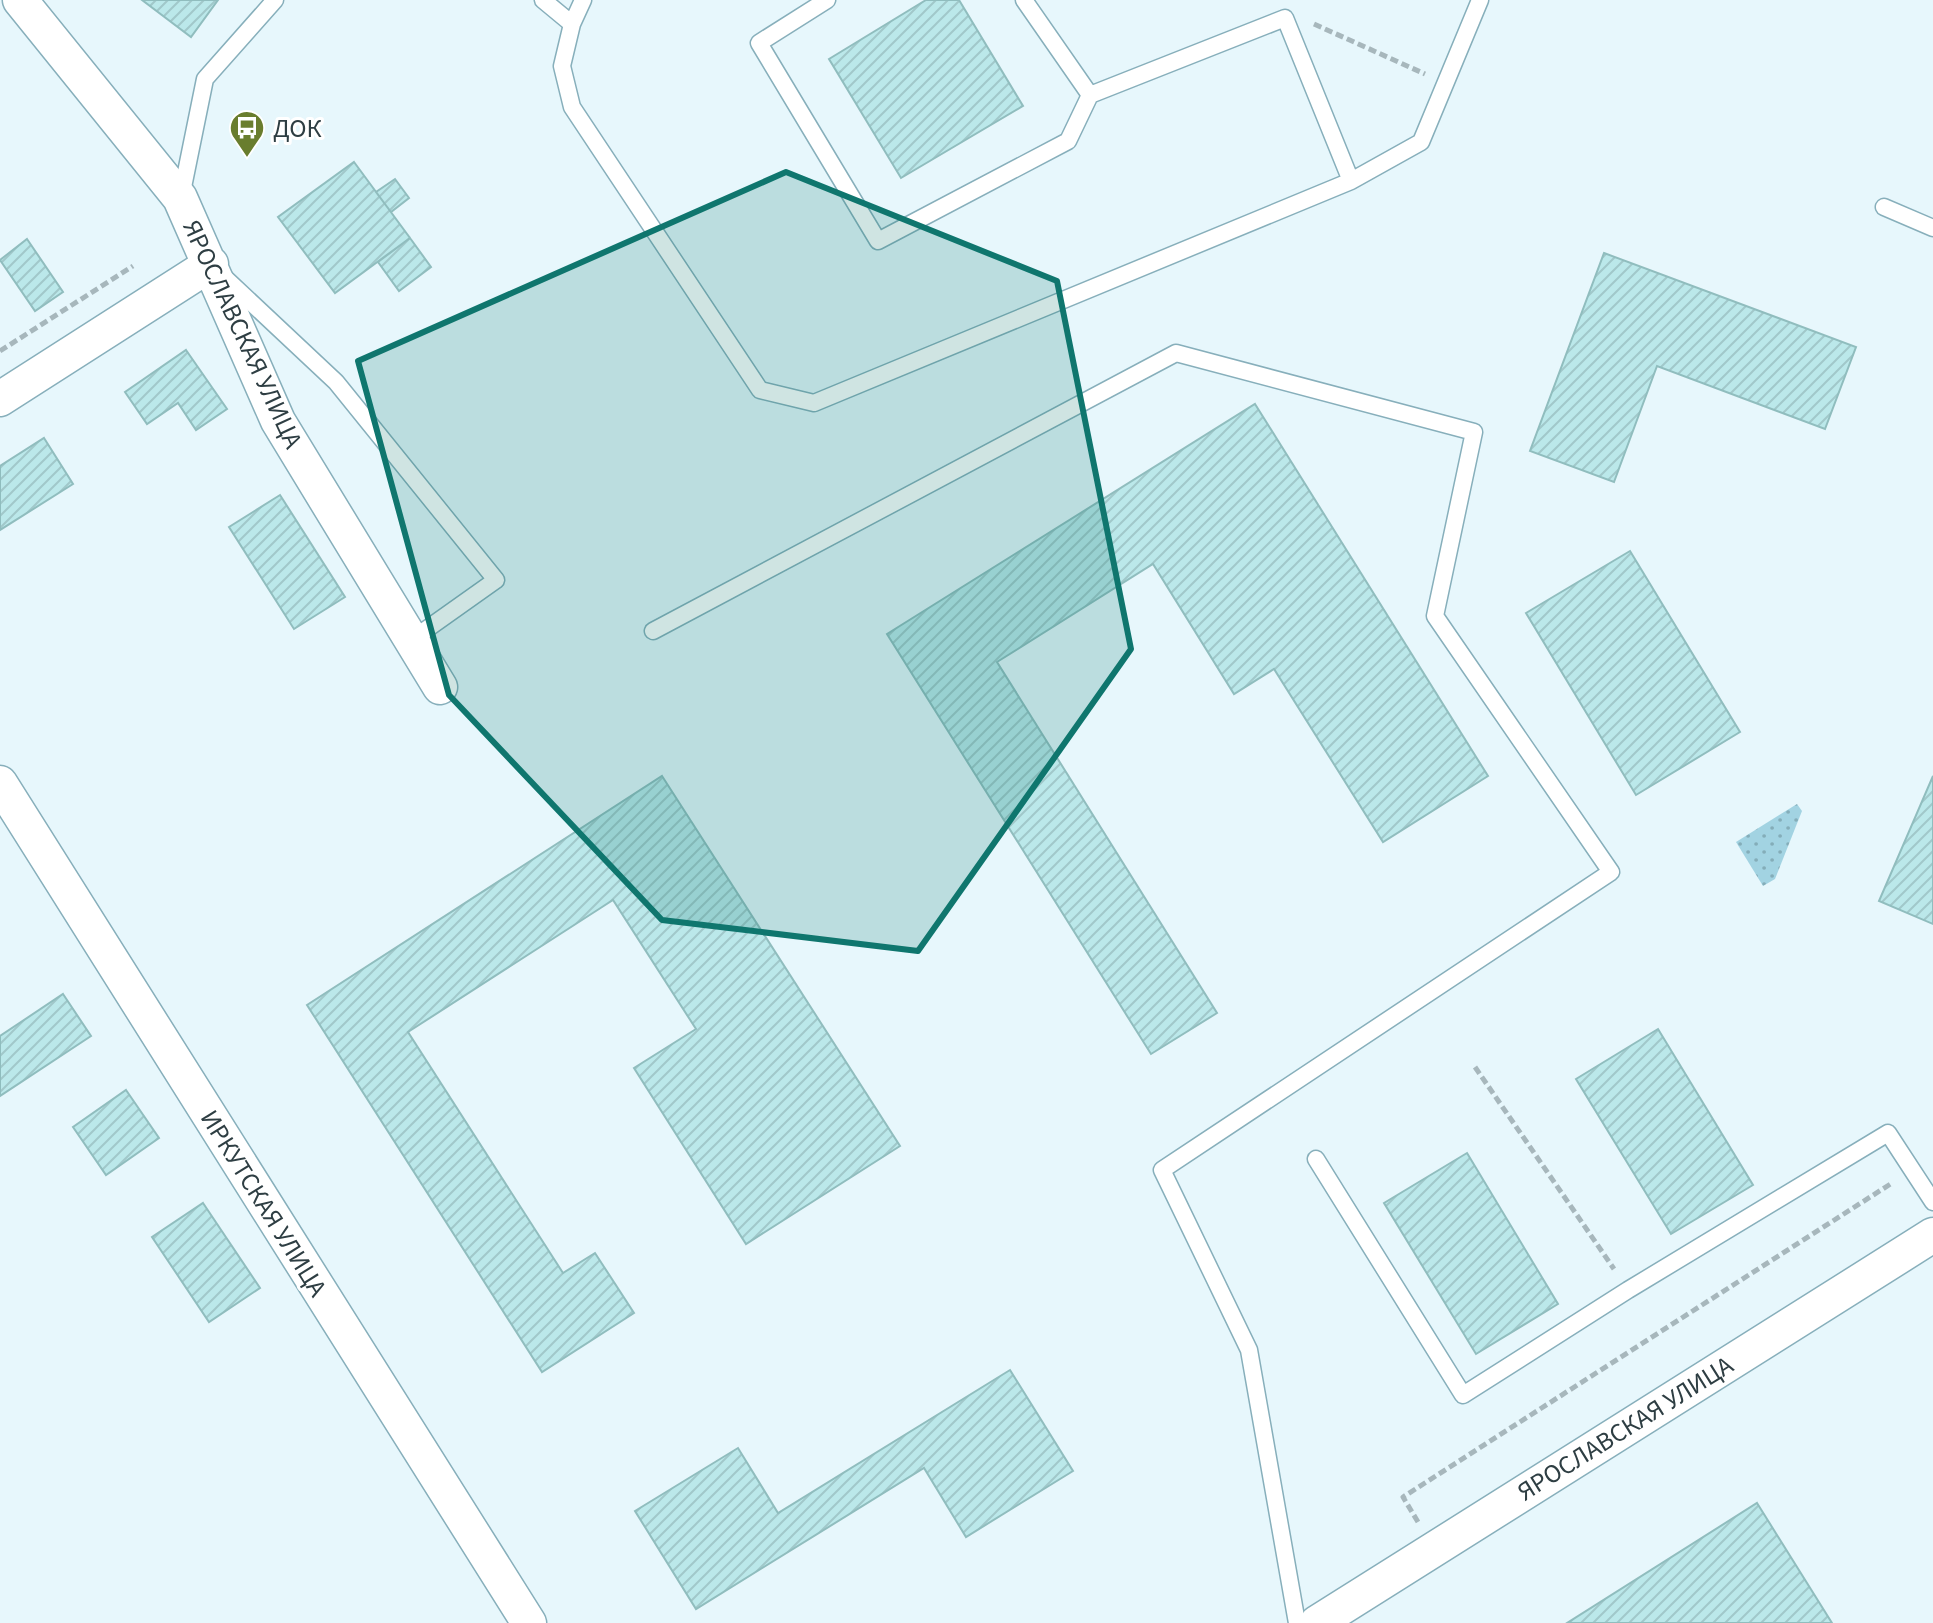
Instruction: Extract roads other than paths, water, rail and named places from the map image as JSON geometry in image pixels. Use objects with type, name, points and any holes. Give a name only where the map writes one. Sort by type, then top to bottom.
[{"type":"street","name":"ЯРОСЛАВСКАЯ УЛИЦА","points":[[20,0],[180,198],[278,421],[440,687]]},
{"type":"street","points":[[0,399],[211,264]]},
{"type":"street","name":"ИРКУТСКАЯ УЛИЦА","points":[[0,783],[529,1623]]},
{"type":"street","name":"ЯРОСЛАВСКАЯ УЛИЦА","points":[[1317,1623],[1933,1235]]},
{"type":"lane","points":[[180,198],[205,79],[275,0]]},
{"type":"lane","points":[[543,0],[572,24]]},
{"type":"lane","points":[[583,0],[572,24],[562,66],[572,107],[760,390],[814,403],[1351,181],[1421,142],[1480,0]]},
{"type":"lane","points":[[827,0],[759,43],[878,241],[1068,141],[1090,95],[1285,18],[1351,181]]},
{"type":"lane","points":[[1024,0],[1090,95]]},
{"type":"lane","points":[[1884,207],[1933,228]]},
{"type":"lane","points":[[211,264],[336,382],[496,580],[410,641]]},
{"type":"lane","points":[[653,631],[1176,353],[1474,432],[1435,616],[1611,872],[1162,1170],[1249,1350],[1297,1623]]},
{"type":"lane","points":[[1316,1159],[1463,1395],[1628,1290],[1888,1133],[1933,1202]]},
{"type":"place","name":"ДОК","points":[[247,159]]}]
